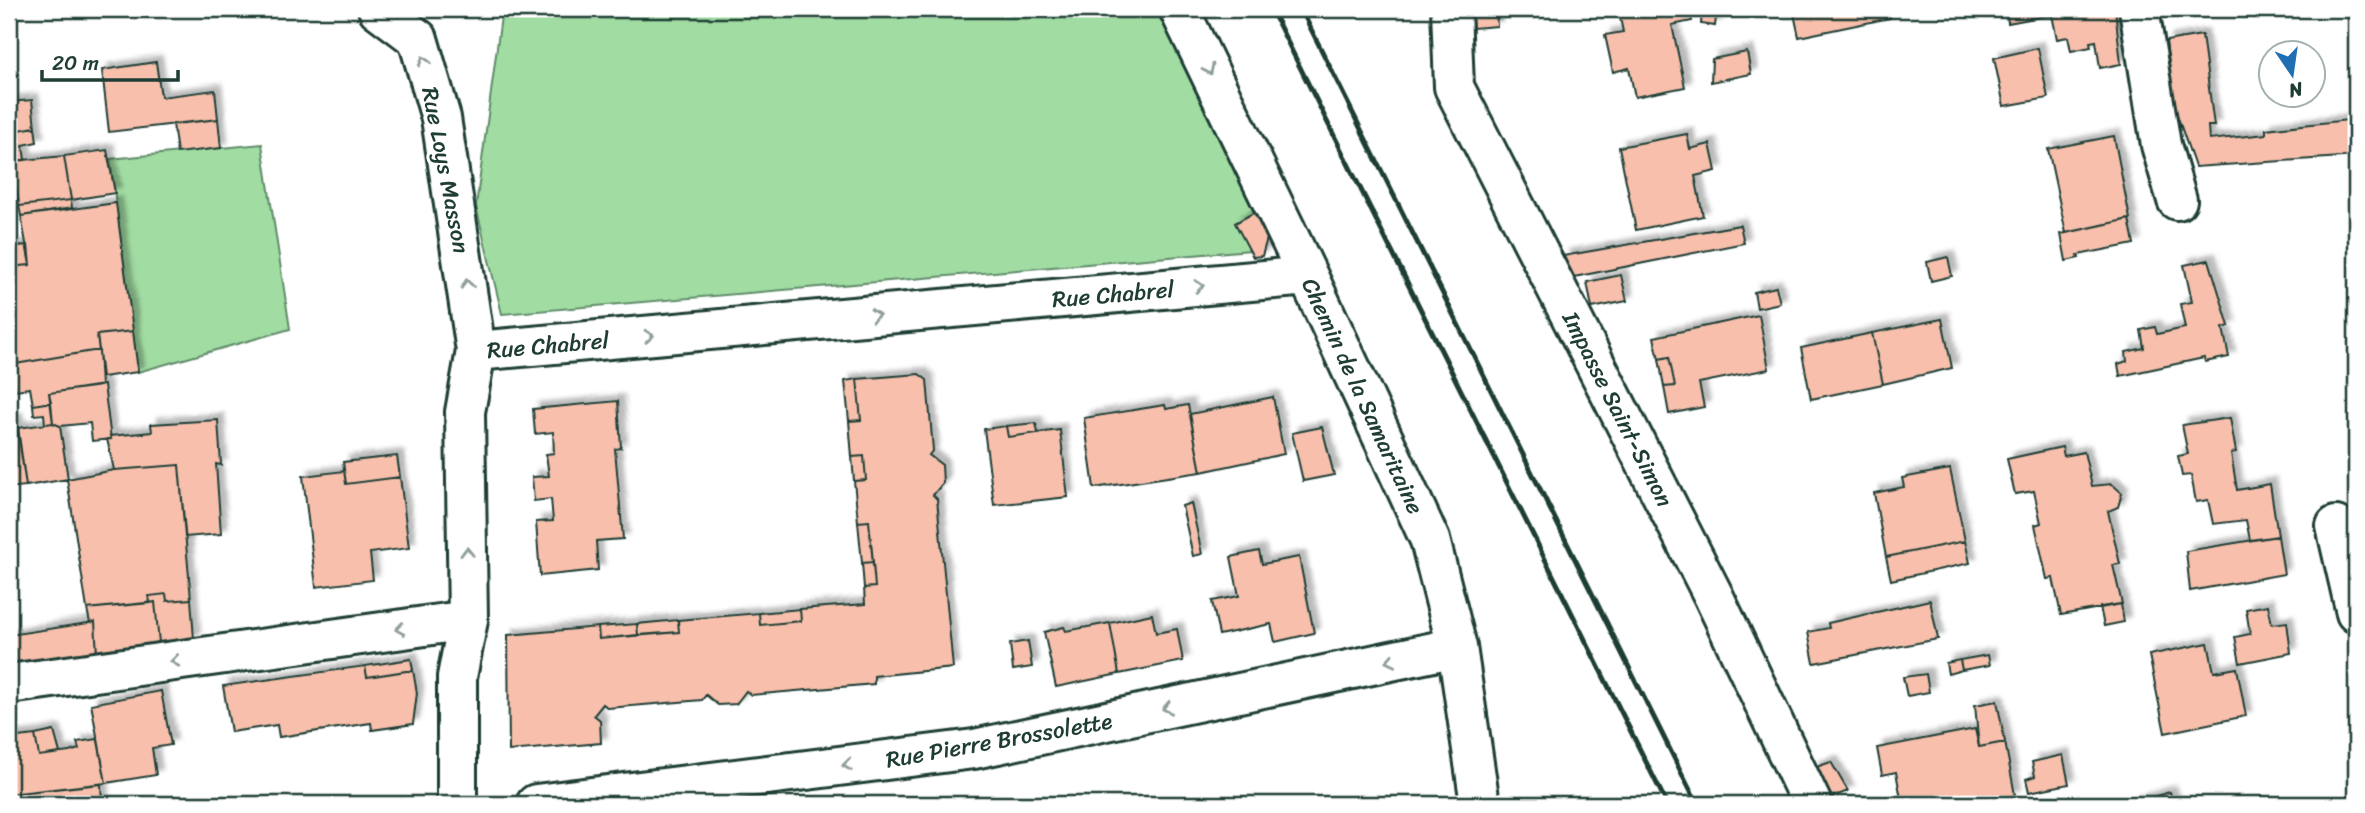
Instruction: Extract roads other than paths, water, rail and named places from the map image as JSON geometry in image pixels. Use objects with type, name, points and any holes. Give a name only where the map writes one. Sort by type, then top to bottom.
[{"type":"street","name":"Rue Loys Masson","points":[[378,9],[418,39],[441,118],[476,351]]},
{"type":"street","name":"Chemin de la Samaritaine","points":[[1180,9],[1430,540],[1457,647],[1480,804]]},
{"type":"street","name":"Impasse Saint-Simon","points":[[1451,9],[1454,87],[1713,595],[1812,804]]},
{"type":"street","points":[[2139,9],[2161,145],[2177,200]]},
{"type":"street","name":"Rue Chabrel","points":[[457,804],[457,677],[468,620],[465,412],[476,351],[1308,276]]},
{"type":"street","points":[[2336,526],[2356,613]]},
{"type":"street","points":[[9,684],[468,620]]},
{"type":"street","name":"Rue Pierre Brossolette","points":[[536,804],[974,749],[1457,647]]},
{"type":"railway","points":[[1271,9],[1667,804]]},
{"type":"railway","points":[[1301,9],[1697,804]]}]
